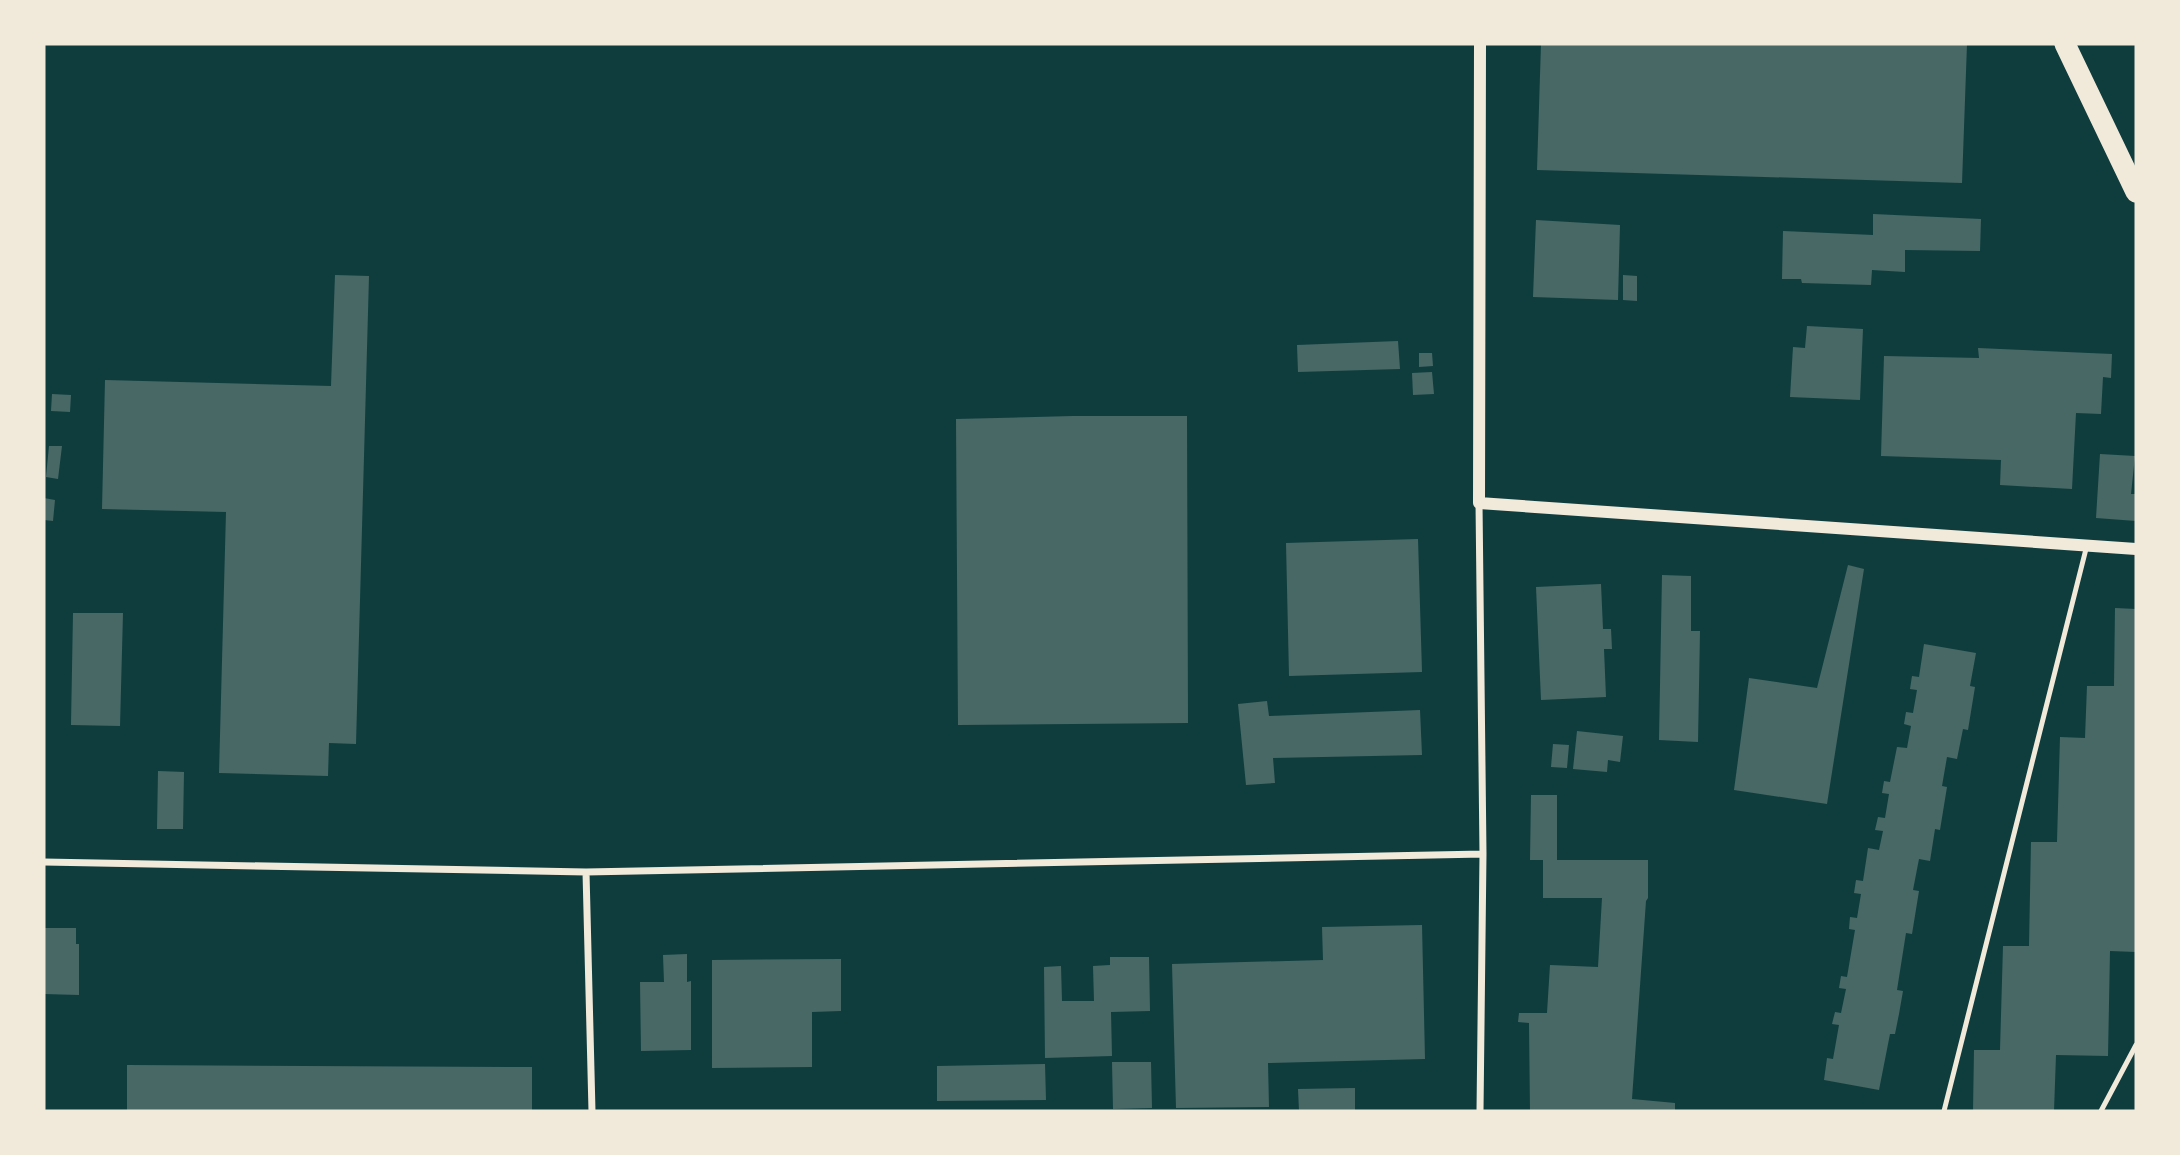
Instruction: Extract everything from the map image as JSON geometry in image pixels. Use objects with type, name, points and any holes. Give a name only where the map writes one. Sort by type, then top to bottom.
[{"type":"highway","points":[[2064,44],[2136,192]]},
{"type":"street","points":[[1480,44],[1479,503],[1483,855],[1480,1111]]},
{"type":"street","points":[[1479,503],[2136,549]]},
{"type":"street","points":[[44,862],[586,872],[1483,855]]},
{"type":"street","points":[[586,872],[592,1111]]},
{"type":"lane","points":[[1944,1111],[2087,545]]},
{"type":"lane","points":[[2101,1111],[2136,1045]]},
{"type":"building","points":[[1541,44],[1967,44],[1962,183],[1537,170]]},
{"type":"building","points":[[1873,214],[1981,219],[1980,251],[1905,250],[1905,272],[1872,270],[1871,285],[1802,283],[1801,279],[1782,279],[1783,231],[1873,235]]},
{"type":"building","points":[[1536,220],[1620,225],[1618,300],[1533,297]]},
{"type":"building","points":[[335,275],[369,276],[356,744],[329,743],[328,776],[219,773],[226,512],[102,509],[105,380],[331,386]]},
{"type":"building","points":[[1623,275],[1637,276],[1637,301],[1623,300]]},
{"type":"building","points":[[1807,326],[1863,329],[1860,400],[1790,397],[1793,347],[1805,348]]},
{"type":"building","points":[[1398,341],[1400,369],[1298,372],[1297,345]]},
{"type":"building","points":[[1978,348],[2112,354],[2111,378],[2103,377],[2101,414],[2076,413],[2072,489],[2000,485],[2001,460],[1881,456],[1884,356],[1979,358]]},
{"type":"building","points":[[1419,353],[1432,353],[1433,366],[1419,367]]},
{"type":"building","points":[[1432,372],[1434,394],[1413,395],[1412,373]]},
{"type":"building","points":[[52,394],[71,395],[70,412],[51,411]]},
{"type":"building","points":[[1187,416],[1188,723],[958,725],[956,419]]},
{"type":"building","points":[[49,446],[62,446],[58,479],[46,477]]},
{"type":"building","points":[[2100,454],[2135,456],[2131,494],[2136,494],[2136,521],[2096,518]]},
{"type":"building","points":[[44,498],[55,500],[53,521],[44,520]]},
{"type":"building","points":[[1418,539],[1422,672],[1289,676],[1286,543]]},
{"type":"building","points":[[1848,565],[1864,569],[1827,804],[1734,790],[1749,678],[1817,688]]},
{"type":"building","points":[[1662,575],[1691,576],[1691,631],[1700,631],[1698,742],[1659,740]]},
{"type":"building","points":[[1601,584],[1603,629],[1611,629],[1612,649],[1604,649],[1606,697],[1541,700],[1536,587]]},
{"type":"building","points":[[2115,608],[2136,609],[2136,952],[2110,951],[2108,1056],[2056,1055],[2054,1111],[1973,1111],[1974,1050],[2000,1050],[2003,946],[2029,946],[2031,842],[2057,842],[2060,737],[2085,738],[2087,686],[2114,686]]},
{"type":"building","points":[[73,613],[123,613],[120,726],[71,725]]},
{"type":"building","points":[[1924,644],[1976,653],[1970,686],[1975,687],[1968,730],[1963,729],[1957,759],[1947,757],[1942,786],[1947,787],[1940,830],[1935,829],[1930,861],[1919,859],[1913,890],[1919,891],[1912,934],[1906,933],[1897,990],[1903,991],[1895,1034],[1890,1034],[1879,1090],[1824,1080],[1827,1058],[1833,1059],[1839,1025],[1832,1024],[1835,1012],[1841,1013],[1846,989],[1839,988],[1841,976],[1847,977],[1855,930],[1849,929],[1850,917],[1857,918],[1861,894],[1854,893],[1856,880],[1863,881],[1868,848],[1879,850],[1883,831],[1875,830],[1878,817],[1885,818],[1889,794],[1882,793],[1884,781],[1890,782],[1897,747],[1907,748],[1911,726],[1904,724],[1906,712],[1913,713],[1917,690],[1910,689],[1912,676],[1919,677]]},
{"type":"building","points":[[1267,701],[1269,716],[1420,710],[1422,755],[1273,758],[1275,783],[1246,785],[1238,704]]},
{"type":"building","points":[[1577,731],[1623,736],[1620,762],[1608,760],[1607,772],[1573,769]]},
{"type":"building","points":[[1553,744],[1569,745],[1567,768],[1551,767]]},
{"type":"building","points":[[158,771],[184,772],[183,829],[157,829]]},
{"type":"building","points":[[1531,795],[1557,795],[1557,860],[1648,860],[1648,898],[1632,1099],[1675,1103],[1675,1111],[1530,1111],[1529,1023],[1518,1022],[1519,1013],[1547,1013],[1550,965],[1598,967],[1602,898],[1543,898],[1543,860],[1530,860]]},
{"type":"building","points":[[1422,925],[1425,1059],[1268,1063],[1269,1107],[1176,1108],[1172,964],[1323,960],[1322,927]]},
{"type":"building","points":[[44,928],[76,928],[76,944],[79,944],[79,995],[44,994]]},
{"type":"building","points":[[687,954],[687,982],[691,981],[691,1050],[641,1051],[640,982],[664,982],[663,955]]},
{"type":"building","points":[[1110,957],[1149,957],[1150,1011],[1111,1012],[1112,1056],[1045,1058],[1044,967],[1061,966],[1062,1001],[1094,1001],[1093,966],[1110,965]]},
{"type":"building","points":[[841,959],[841,1011],[812,1012],[812,1067],[712,1068],[712,960]]},
{"type":"building","points":[[1112,1062],[1151,1062],[1152,1108],[1113,1109]]},
{"type":"building","points":[[1045,1064],[1046,1100],[937,1101],[937,1066]]},
{"type":"building","points":[[127,1065],[532,1067],[532,1111],[127,1111]]},
{"type":"building","points":[[1355,1088],[1355,1111],[1299,1111],[1298,1089]]}]
